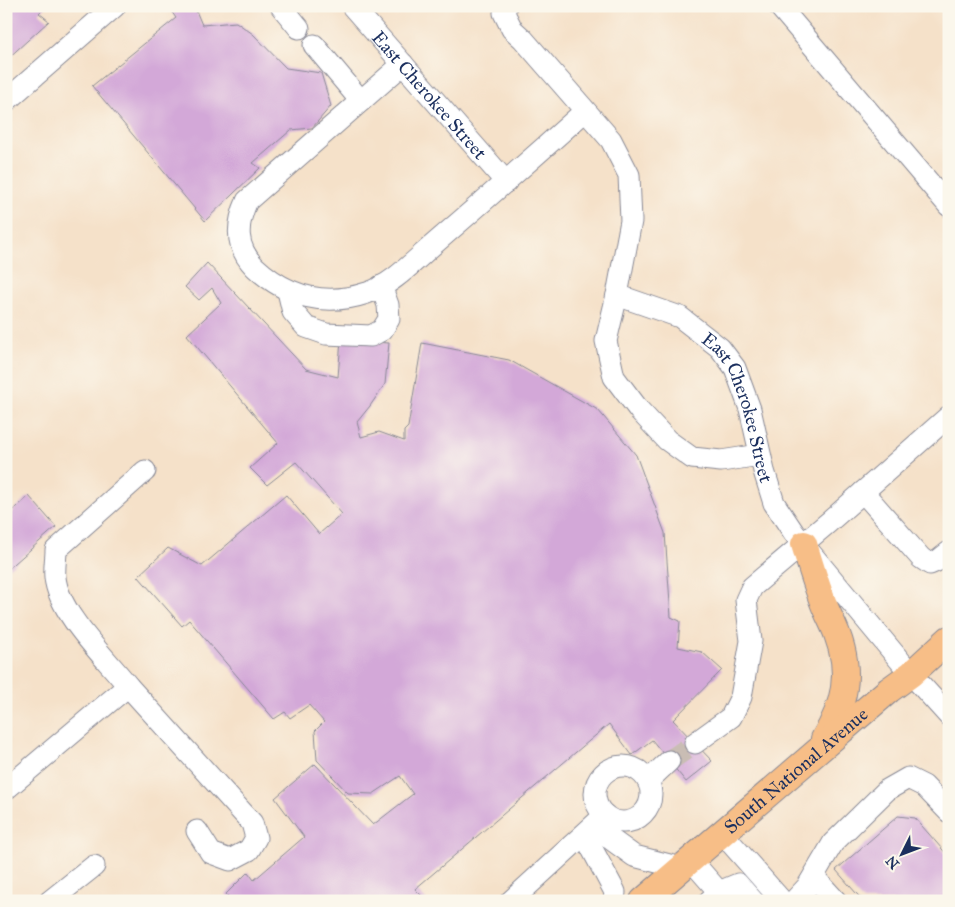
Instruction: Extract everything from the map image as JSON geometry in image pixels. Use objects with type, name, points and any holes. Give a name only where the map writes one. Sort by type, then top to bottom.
[{"type":"main road","points":[[804,544],[823,603],[845,657],[846,675],[842,702],[835,720],[816,752]]},
{"type":"main road","name":"South National Avenue","points":[[652,898],[686,864],[889,690],[911,674],[949,639]]},
{"type":"street","points":[[6,101],[115,6]]},
{"type":"street","points":[[281,6],[299,28]]},
{"type":"street","name":"East Cherokee Street","points":[[352,6],[506,182]]},
{"type":"street","points":[[506,6],[504,13],[512,29],[523,39],[611,140],[629,175],[631,221],[606,341],[614,377],[639,410],[667,440],[692,458],[721,461],[760,455]]},
{"type":"street","points":[[779,6],[949,206]]},
{"type":"street","points":[[314,45],[361,101]]},
{"type":"street","points":[[403,64],[247,201],[240,217],[239,240],[245,254],[256,267],[288,291],[314,299],[337,300],[368,293],[390,281],[506,182],[585,111]]},
{"type":"street","points":[[288,291],[293,312],[306,327],[326,334],[370,336],[382,330],[389,319],[388,305],[381,286]]},
{"type":"street","name":"East Cherokee Street","points":[[617,295],[680,317],[720,348],[734,368],[750,409],[760,455],[774,503],[804,544],[911,674],[949,716]]},
{"type":"street","points":[[695,743],[731,717],[741,697],[751,641],[746,600],[752,587],[947,421]]},
{"type":"street","points":[[145,471],[56,550],[55,578],[59,592],[72,618],[128,686],[252,823],[256,838],[249,850],[230,860],[211,853],[197,831]]},
{"type":"street","points":[[863,492],[921,558],[930,564],[949,552]]},
{"type":"street","points":[[7,788],[128,686]]},
{"type":"street","points":[[648,781],[669,761]]},
{"type":"street","points":[[617,766],[626,766],[642,773],[648,781],[651,790],[651,800],[641,816],[623,822],[613,820],[605,815],[599,808],[595,791],[602,775],[609,769],[617,766]]},
{"type":"street","points":[[794,901],[808,887],[833,843],[886,790],[908,778],[924,786],[949,812]]},
{"type":"street","points":[[511,901],[605,815]]},
{"type":"street","points":[[587,833],[605,835],[634,856],[686,864],[724,895],[738,884],[753,901]]},
{"type":"street","points":[[587,833],[590,847],[615,892],[614,901]]},
{"type":"street","points":[[722,833],[782,901]]},
{"type":"street","points":[[50,901],[94,866]]},
{"type":"street","points":[[814,877],[836,901]]},
{"type":"building","points":[[6,6],[46,6],[39,13],[49,21],[6,60]]},
{"type":"building","points":[[173,6],[194,6],[202,25],[236,22],[253,34],[286,68],[321,73],[331,106],[312,128],[291,130],[253,163],[260,168],[205,221],[92,86],[176,18],[169,8]]},
{"type":"building","points":[[207,263],[306,369],[338,377],[341,340],[389,343],[385,384],[357,422],[361,437],[379,432],[404,441],[404,431],[408,427],[422,343],[509,360],[598,410],[636,455],[665,533],[671,617],[680,621],[678,647],[702,652],[722,670],[673,720],[712,761],[686,782],[652,740],[632,755],[609,724],[415,889],[427,901],[232,901],[226,894],[248,872],[254,880],[304,837],[275,798],[315,764],[373,825],[413,794],[400,776],[373,794],[348,793],[317,760],[315,731],[324,722],[309,705],[290,718],[285,712],[274,719],[189,620],[182,626],[138,576],[168,548],[202,566],[286,495],[319,534],[342,514],[296,462],[267,485],[250,468],[278,443],[187,335],[221,303],[212,288],[199,300],[185,287]]},
{"type":"building","points":[[29,496],[56,527],[6,571],[6,517]]},
{"type":"building","points":[[898,816],[915,818],[949,857],[949,901],[863,901],[836,870]]},
{"type":"tunnel","points":[[669,761],[695,743]]}]
